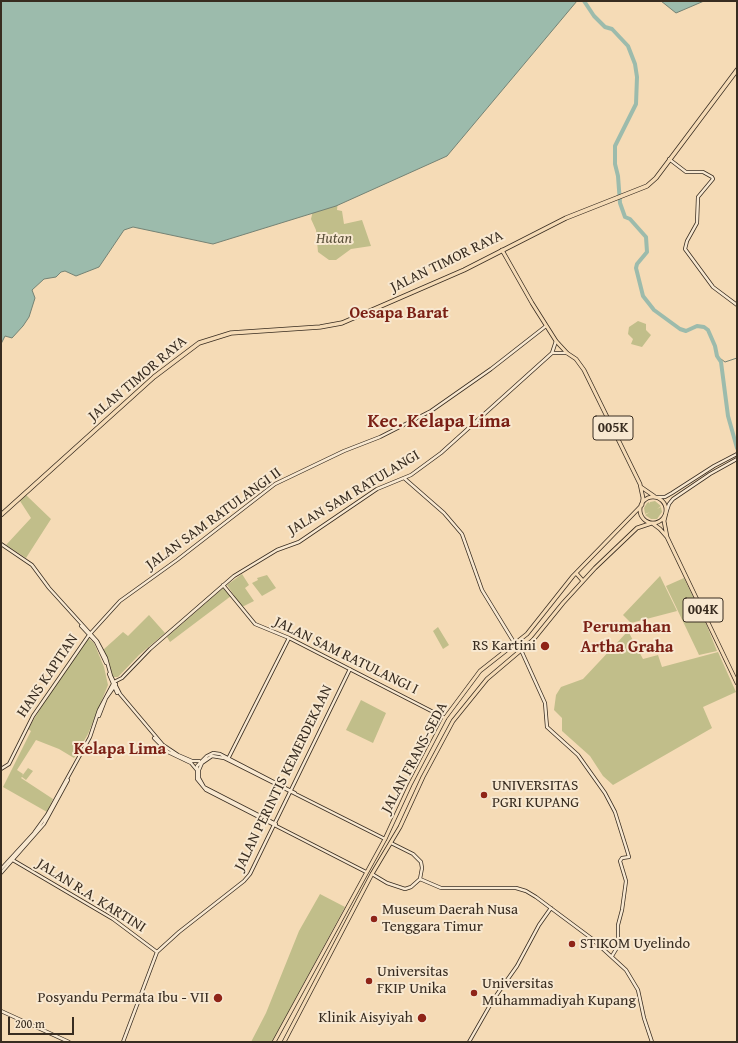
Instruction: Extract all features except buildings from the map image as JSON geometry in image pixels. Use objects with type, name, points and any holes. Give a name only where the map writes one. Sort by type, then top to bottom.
[{"type":"highway","name":"JALAN TIMOR RAYA","points":[[1,515],[154,377],[195,345],[207,339],[231,333],[320,327],[338,324],[374,310],[464,270],[566,218],[651,184],[737,70]]},
{"type":"main road","points":[[669,159],[686,172],[703,172],[713,179],[698,195],[697,222],[687,241],[685,249],[712,287],[737,306]]},
{"type":"main road","name":"005K","points":[[502,250],[556,341],[567,353],[576,359],[584,370],[641,487],[642,505]]},
{"type":"main road","name":"JALAN SAM RATULANGI II","points":[[90,634],[120,601],[190,550],[274,485],[338,453],[380,437],[431,411],[491,369],[546,326]]},
{"type":"main road","name":"JALAN SAM RATULANGI","points":[[114,685],[150,649],[223,585],[270,554],[305,538],[377,489],[415,472],[441,453],[552,353],[556,341]]},
{"type":"main road","points":[[552,353],[567,353]]},
{"type":"main road","points":[[737,454],[665,497],[647,499],[642,505],[641,515],[644,520],[652,523],[660,522],[674,499],[737,459]]},
{"type":"main road","points":[[404,478],[444,513],[462,534],[482,590],[516,644]]},
{"type":"main road","name":"005K","points":[[641,487],[655,497]]},
{"type":"main road","points":[[655,497],[664,503],[666,513]]},
{"type":"main road","name":"JALAN FRANS-SEDA","points":[[274,1042],[385,839],[413,779],[445,718],[475,678],[494,659],[516,644],[526,634],[576,573],[642,505]]},
{"type":"main road","name":"004K","points":[[666,513],[664,521],[667,537],[737,683]]},
{"type":"main road","name":"004K","points":[[652,523],[667,537]]},
{"type":"main road","name":"JALAN FRANS-SEDA","points":[[284,1042],[372,874],[391,842],[420,782],[453,721],[487,679],[534,640],[562,603],[609,553],[637,528],[652,523]]},
{"type":"main road","points":[[1,544],[32,565],[49,588],[90,634],[98,646],[114,685],[141,723],[162,747],[195,766],[199,784],[206,790],[366,872]]},
{"type":"main road","points":[[576,573],[583,581]]},
{"type":"main road","name":"JALAN SAM RATULANGI I","points":[[223,585],[254,624],[289,638],[350,669],[364,678],[445,718]]},
{"type":"main road","name":"HANS KAPITAN","points":[[1,770],[8,764],[33,716],[90,634]]},
{"type":"main road","points":[[228,758],[289,638]]},
{"type":"main road","points":[[521,650],[545,703],[547,727],[578,755],[608,796],[615,812],[629,857],[622,858],[620,861],[626,881],[622,910],[618,922],[618,946],[612,956]]},
{"type":"main road","points":[[494,659],[500,667]]},
{"type":"main road","name":"JALAN PERINTIS KEMERDEKAAN","points":[[123,1042],[157,952],[179,932],[247,879],[275,825],[350,669]]},
{"type":"main road","points":[[114,685],[140,720],[163,745],[178,755],[197,762],[216,753],[385,839]]},
{"type":"main road","name":"JALAN R.A. KARTINI","points":[[1,869],[26,844],[48,816],[92,731],[99,710],[114,685]]},
{"type":"main road","points":[[228,758],[215,756],[205,759],[199,770],[199,778],[202,784],[213,792],[275,825]]},
{"type":"main road","points":[[196,772],[199,763],[203,759]]},
{"type":"main road","points":[[416,774],[419,777],[423,777]]},
{"type":"main road","points":[[413,779],[418,779],[420,782]]},
{"type":"main road","points":[[372,874],[387,883],[405,889],[411,887],[420,879],[422,868],[421,862],[413,854],[391,842]]},
{"type":"main road","name":"JALAN R.A. KARTINI","points":[[12,859],[113,919],[157,952]]},
{"type":"main road","name":"JALAN R.A. KARTINI","points":[[1,874],[12,859]]},
{"type":"main road","points":[[420,879],[441,888],[482,887],[522,889],[530,893],[584,932],[626,970],[638,990],[644,1018],[652,1042]]},
{"type":"main road","points":[[469,1042],[493,1000],[517,966],[539,925],[551,908]]},
{"type":"main road","points":[[328,943],[334,946]]},
{"type":"main road","points":[[325,949],[331,952]]},
{"type":"main road","points":[[1,1010],[69,1042]]},
{"type":"green space","name":"Hutan","points":[[338,200],[337,210],[342,211],[344,224],[362,220],[371,246],[351,249],[336,260],[329,260],[318,252],[316,230],[311,219],[315,202]]},
{"type":"green space","points":[[638,321],[646,324],[646,330],[651,335],[642,347],[631,344],[633,339],[628,334],[629,327]]},
{"type":"green space","points":[[26,495],[51,519],[26,558],[6,545],[31,518],[20,501]]},
{"type":"green space","points":[[655,501],[661,506],[657,509],[661,507],[662,512],[657,519],[651,519],[645,515],[650,512],[645,514],[644,508],[647,503],[649,502],[650,504],[650,502]]},
{"type":"green space","points":[[242,574],[249,585],[245,588],[254,601],[242,607],[227,585]]},
{"type":"green space","points":[[267,575],[276,588],[262,596],[252,583],[258,580],[257,578]]},
{"type":"green space","points":[[660,576],[677,611],[631,623],[623,615]]},
{"type":"green space","points":[[684,578],[717,651],[699,655],[666,586]]},
{"type":"green space","points":[[223,588],[231,596],[170,642],[167,637]]},
{"type":"green space","points":[[149,615],[165,633],[139,655],[118,677],[113,677],[103,650],[123,632],[128,636]]},
{"type":"green space","points":[[438,627],[449,645],[443,649],[433,631]]},
{"type":"green space","points":[[628,631],[643,659],[658,655],[662,667],[718,652],[736,692],[703,707],[712,728],[613,785],[603,776],[590,756],[562,731],[562,718],[554,710],[556,695],[561,687],[583,679]]},
{"type":"green space","points":[[88,638],[94,643],[104,667],[108,685],[88,734],[74,758],[59,749],[36,740],[17,770],[23,774],[22,776],[28,768],[33,771],[26,780],[22,777],[21,778],[53,799],[47,812],[3,787],[31,731],[28,729],[62,673]]},
{"type":"green space","points":[[361,700],[386,713],[373,743],[346,730]]},
{"type":"green space","points":[[320,894],[345,907],[272,1042],[251,1042],[266,1013],[299,931]]},
{"type":"shaded area","points":[[1,1],[577,1],[447,156],[336,206],[213,244],[133,227],[124,230],[99,267],[76,276],[65,271],[61,272],[56,277],[44,279],[32,290],[35,298],[29,317],[12,338],[5,336],[1,344]]},
{"type":"shaded area","points":[[661,1],[704,1],[676,13]]},
{"type":"waterway","points":[[584,1],[594,16],[605,27],[612,29],[628,46],[635,64],[637,77],[636,104],[615,146],[615,164],[618,176],[620,203],[625,217],[630,219],[646,237],[647,252],[637,264],[636,268],[643,296],[654,310],[680,329],[686,331],[697,326],[704,327],[708,330],[715,346],[717,356],[721,362],[728,416],[737,448]]},
{"type":"waterway","points":[[717,356],[725,362],[737,358]]},
{"type":"place","name":"RS Kartini","points":[[545,646]]},
{"type":"place","name":"UNIVERSITAS PGRI KUPANG","points":[[484,795]]},
{"type":"place","name":"Museum Daerah Nusa Tenggara Timur","points":[[374,919]]},
{"type":"place","name":"STIKOM Uyelindo","points":[[572,944]]},
{"type":"place","name":"Universitas FKIP Unika","points":[[369,981]]},
{"type":"place","name":"Universitas Muhammadiyah Kupang","points":[[474,993]]},
{"type":"place","name":"Posyandu Permata Ibu - VII","points":[[218,998]]},
{"type":"place","name":"Klinik Aisyiyah","points":[[422,1018]]},
{"type":"district","name":"Oesapa Barat","points":[[399,314]]},
{"type":"district","name":"Kec. Kelapa Lima","points":[[439,422]]},
{"type":"district","name":"Perumahan Artha Graha","points":[[627,638]]},
{"type":"district","name":"Kelapa Lima","points":[[120,750]]}]
